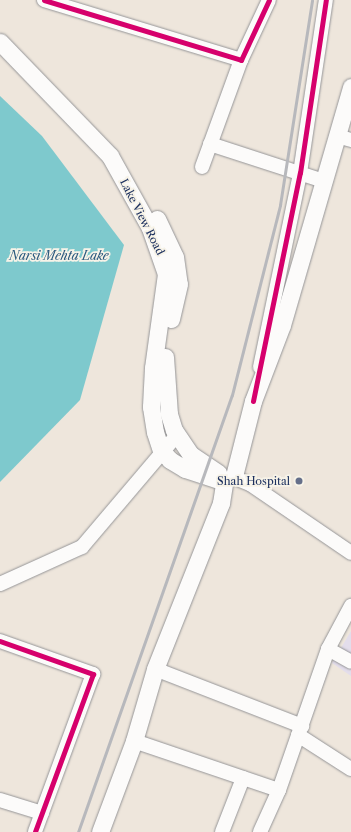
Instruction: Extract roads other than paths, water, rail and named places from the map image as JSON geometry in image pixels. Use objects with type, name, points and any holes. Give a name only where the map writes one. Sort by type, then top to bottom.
[{"type":"main road","name":"Lake View Road","points":[[0,29],[116,148],[174,248],[179,284],[164,370],[169,414],[177,435],[194,457],[228,480]]},
{"type":"main road","name":"Lake View Road","points":[[0,42],[110,156],[159,247],[166,274],[151,407],[161,450]]},
{"type":"main road","points":[[100,832],[134,741],[155,669],[221,503],[239,452],[253,401],[282,324],[324,181],[344,138],[351,87]]},
{"type":"main road","points":[[161,450],[185,469],[228,480]]},
{"type":"street","points":[[44,0],[241,60]]},
{"type":"street","points":[[202,167],[241,60],[269,0]]},
{"type":"street","points":[[253,401],[300,173],[326,0]]},
{"type":"street","points":[[210,144],[324,181]]},
{"type":"street","points":[[0,584],[82,547],[161,450],[177,435]]},
{"type":"street","points":[[228,480],[257,492],[351,553]]},
{"type":"street","points":[[260,832],[279,790],[328,649],[351,606]]},
{"type":"street","points":[[0,641],[93,674],[35,832]]},
{"type":"street","points":[[328,649],[351,662]]},
{"type":"street","points":[[155,669],[300,731],[351,769]]},
{"type":"street","points":[[134,741],[279,790]]},
{"type":"street","points":[[222,832],[243,778]]},
{"type":"street","points":[[0,800],[42,813]]},
{"type":"water","name":"Narsi Mehta Lake","points":[[0,96],[42,136],[124,245],[80,400],[0,482]]},
{"type":"railway","points":[[78,832],[232,395],[280,205],[312,0]]},
{"type":"place","name":"Shah Hospital","points":[[299,481]]}]
